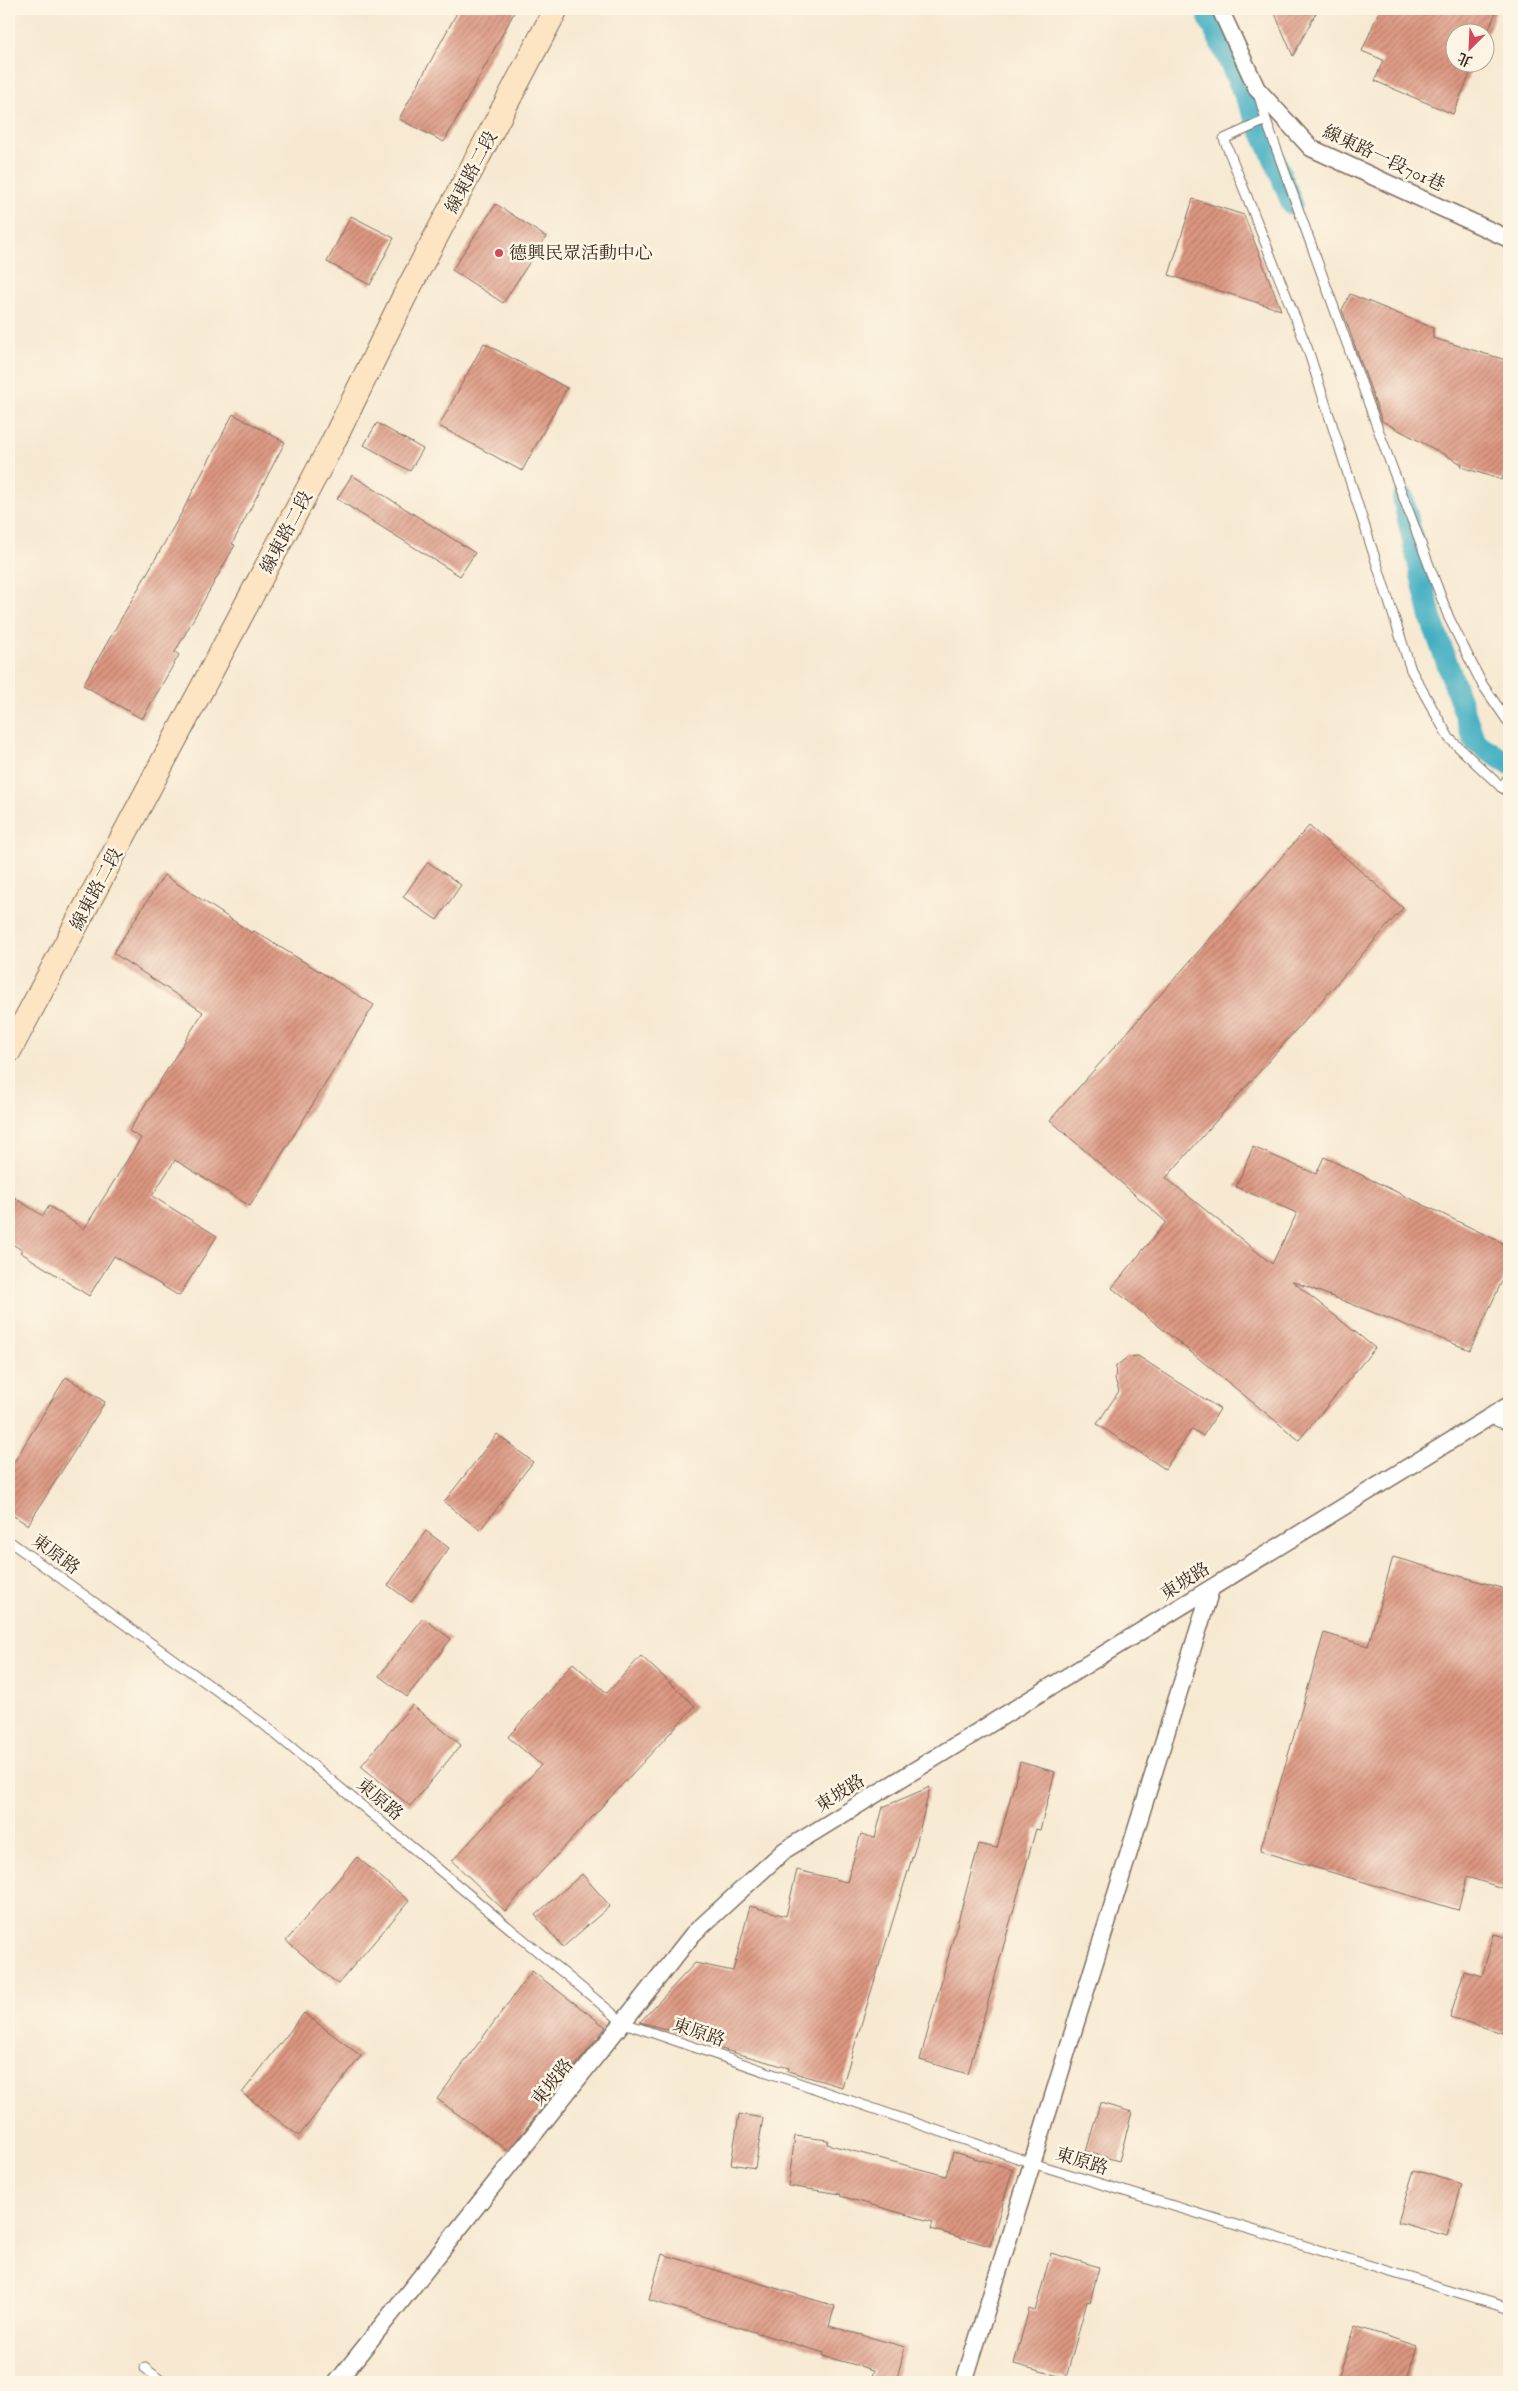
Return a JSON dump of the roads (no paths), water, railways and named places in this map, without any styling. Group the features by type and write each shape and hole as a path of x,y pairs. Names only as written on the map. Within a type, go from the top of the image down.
{"main road":[{"name":"線東路二段","path":"9,1051 332,444 404,297 556,9"}],"street":[{"name":"線東路一段701巷","path":"1220,9 1257,88 1311,148 1509,239"},
{"name":"東坡路","path":"346,2380 693,1934 785,1850 1509,1405"},
{"path":"964,2382 1211,1589"}],"lane":[{"path":"1257,88 1266,120 1386,454 1449,618 1482,684 1509,723"},
{"path":"1266,120 1224,139 1308,350 1411,670 1449,738 1505,789 1509,777"},
{"path":"1488,1418 1509,1426"},
{"name":"東原路","path":"9,1541 262,1723 624,2023 1032,2163 1509,2308"},
{"path":"145,2368 164,2382"}],"waterway":[{"path":"1205,9 1277,165 1292,204"},
{"path":"1403,498 1431,618 1475,742 1509,764"}],"place":[{"name":"德興民眾活動中心","path":"499,253"}]}
